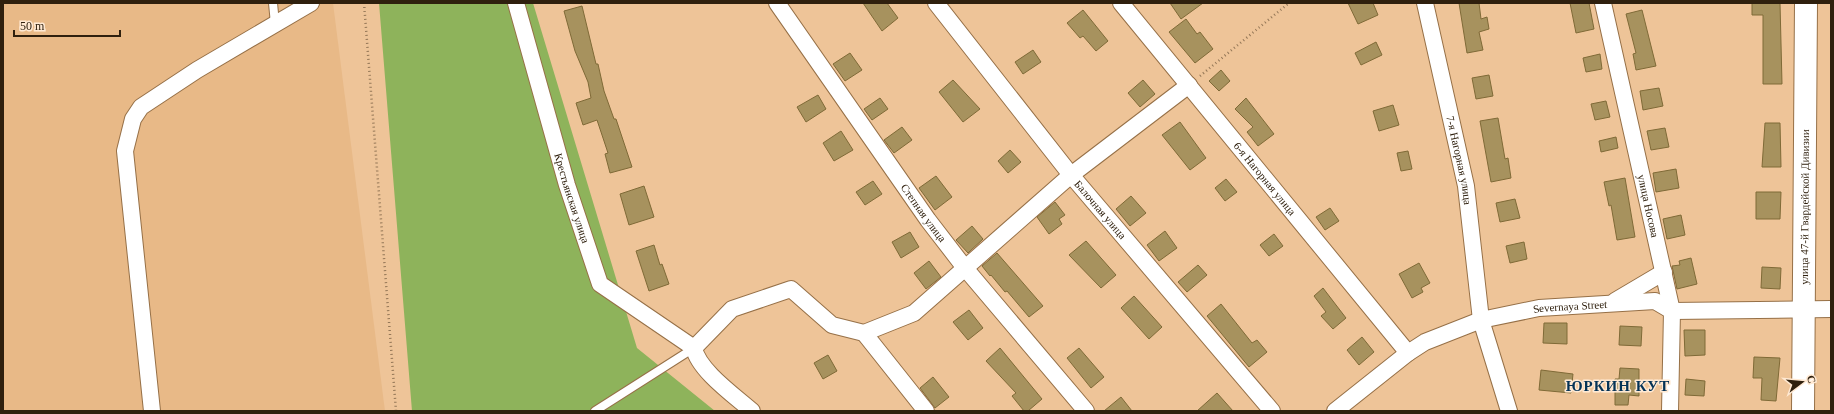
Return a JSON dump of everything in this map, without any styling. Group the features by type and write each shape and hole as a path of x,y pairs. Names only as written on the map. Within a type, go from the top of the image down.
{"main road":[{"name":"улица 47-й Гвардейской Дивизии","path":"1803,411 1802,308 1806,3"}],"street":[{"path":"152,411 125,150 133,119 141,107 197,70 311,3"},
{"name":"Крестьянская улица","path":"516,3 567,185 600,284 694,348"},
{"name":"Степная улица","path":"777,3 928,220 965,268 1086,411"},
{"name":"Балочная улица","path":"936,3 1071,175 1272,411"},
{"name":"6-я Нагорная улица","path":"1121,3 1408,353"},
{"name":"7-я Нагорная улица","path":"1425,3 1466,186 1481,320"},
{"name":"улица Носова","path":"1603,3 1672,311 1670,411"},
{"path":"752,411 713,377 695,355 694,348 732,309 791,288 832,325 864,333 914,313 1071,175 1189,85"},
{"path":"1612,303 1664,272"},
{"name":"Severnaya Street","path":"1335,411 1408,353 1425,342 1481,320 1539,308 1612,303 1655,301 1672,311"},
{"path":"1672,311 1802,308 1831,309"},
{"path":"1481,320 1509,411"},
{"path":"864,333 926,411"}],"lane":[{"path":"273,3 275,24"},
{"path":"595,411 694,348"}],"path":[{"path":"364,3 396,411"},
{"path":"1189,85 1289,3"}],"shaded area":[{"path":"3,3 333,3 385,411 3,411"}],"green space":[{"path":"379,3 533,3 637,348 715,411 412,411"}],"building":[{"path":"863,3 887,3 898,18 882,31"},
{"path":"1170,3 1203,3 1181,19"},
{"path":"1348,3 1373,3 1378,15 1358,24"},
{"path":"1459,3 1479,3 1481,19 1487,17 1489,29 1479,32 1483,50 1467,53"},
{"path":"1570,3 1589,3 1594,29 1576,33"},
{"path":"1752,3 1780,3 1782,84 1763,84 1763,15 1752,15"},
{"path":"582,6 604,91 614,119 616,119 632,167 610,173 605,154 608,153 597,120 583,125 576,103 591,98 588,82 575,51 564,11"},
{"path":"1083,10 1108,41 1096,51 1083,36 1080,38 1067,23"},
{"path":"1642,10 1656,66 1636,70 1633,54 1636,53 1626,14"},
{"path":"1186,19 1197,34 1200,32 1213,49 1195,63 1169,32"},
{"path":"1376,42 1382,55 1361,65 1355,53"},
{"path":"1033,50 1041,62 1023,74 1015,62"},
{"path":"850,53 862,70 845,81 833,64"},
{"path":"1600,54 1602,69 1586,72 1583,58"},
{"path":"1221,70 1230,81 1219,91 1209,81"},
{"path":"1489,75 1493,96 1476,99 1472,78"},
{"path":"953,80 980,109 963,122 939,92"},
{"path":"1143,80 1155,94 1140,107 1128,93"},
{"path":"1659,88 1663,106 1643,110 1640,91"},
{"path":"818,95 826,109 806,122 797,107"},
{"path":"880,98 888,109 872,120 864,109"},
{"path":"1246,98 1274,134 1258,146 1247,132 1253,127 1235,109"},
{"path":"1606,101 1610,117 1595,120 1591,104"},
{"path":"1393,105 1399,125 1379,131 1373,111"},
{"path":"1498,118 1505,159 1508,158 1511,178 1491,182 1480,121"},
{"path":"1180,122 1206,158 1190,170 1162,135"},
{"path":"1765,123 1780,123 1781,167 1762,167"},
{"path":"902,127 912,140 894,153 884,140"},
{"path":"1665,128 1669,147 1651,150 1647,131"},
{"path":"841,131 853,150 834,161 823,143"},
{"path":"1616,137 1618,148 1601,152 1599,141"},
{"path":"1010,150 1021,162 1008,173 998,161"},
{"path":"1408,151 1412,169 1401,171 1397,153"},
{"path":"1676,169 1679,188 1656,192 1653,173"},
{"path":"936,176 952,197 935,210 919,188"},
{"path":"1625,178 1635,237 1617,240 1611,205 1609,206 1604,182"},
{"path":"1226,179 1237,192 1225,201 1215,188"},
{"path":"873,181 882,194 865,205 856,192"},
{"path":"644,186 654,217 629,225 620,194"},
{"path":"1756,192 1781,192 1780,219 1756,219"},
{"path":"1131,196 1146,213 1130,226 1116,209"},
{"path":"1515,199 1520,218 1500,222 1496,203"},
{"path":"1055,202 1065,215 1059,219 1062,224 1049,234 1037,217"},
{"path":"1330,208 1339,221 1325,230 1316,217"},
{"path":"1681,215 1685,235 1667,239 1663,219"},
{"path":"972,226 983,239 968,253 956,240"},
{"path":"1165,231 1177,248 1159,261 1147,245"},
{"path":"910,232 919,247 901,258 892,242"},
{"path":"1274,234 1283,246 1269,256 1260,245"},
{"path":"1086,241 1116,275 1101,288 1069,255"},
{"path":"1524,242 1527,259 1510,263 1506,246"},
{"path":"654,245 660,265 662,264 669,284 649,291 636,251"},
{"path":"997,253 1043,306 1029,317 1007,291 1005,292 982,266"},
{"path":"1691,258 1697,284 1677,289 1672,266 1680,265 1679,261"},
{"path":"929,261 941,277 926,289 914,273"},
{"path":"1419,263 1430,283 1421,288 1423,292 1412,298 1399,274"},
{"path":"1198,265 1207,275 1187,292 1178,282"},
{"path":"1762,267 1781,268 1780,289 1761,288"},
{"path":"1323,288 1346,318 1333,329 1321,316 1326,312 1314,296"},
{"path":"1134,296 1162,327 1149,339 1121,308"},
{"path":"1221,304 1252,343 1257,340 1267,352 1249,367 1207,316"},
{"path":"969,310 983,328 968,340 953,322"},
{"path":"1544,323 1567,323 1567,344 1543,343"},
{"path":"1620,326 1642,327 1641,346 1619,345"},
{"path":"1684,330 1705,330 1705,355 1685,356"},
{"path":"1362,337 1374,352 1359,365 1347,350"},
{"path":"1000,348 1042,399 1028,411 1024,411 1012,396 1016,393 986,361"},
{"path":"1079,348 1104,377 1091,388 1067,358"},
{"path":"828,355 837,371 823,379 814,363"},
{"path":"1754,357 1780,358 1776,401 1761,400 1762,378 1753,378"},
{"path":"1620,368 1639,369 1639,396 1629,395 1628,405 1615,405 1615,379 1619,379"},
{"path":"1541,370 1573,374 1571,393 1539,390"},
{"path":"933,377 949,397 935,408 920,388"},
{"path":"1686,379 1705,381 1704,396 1685,395"},
{"path":"1217,393 1233,411 1197,411"},
{"path":"1121,397 1132,411 1104,411"}],"district":[{"name":"ЮРКИН КУТ","path":"1618,386"}]}
